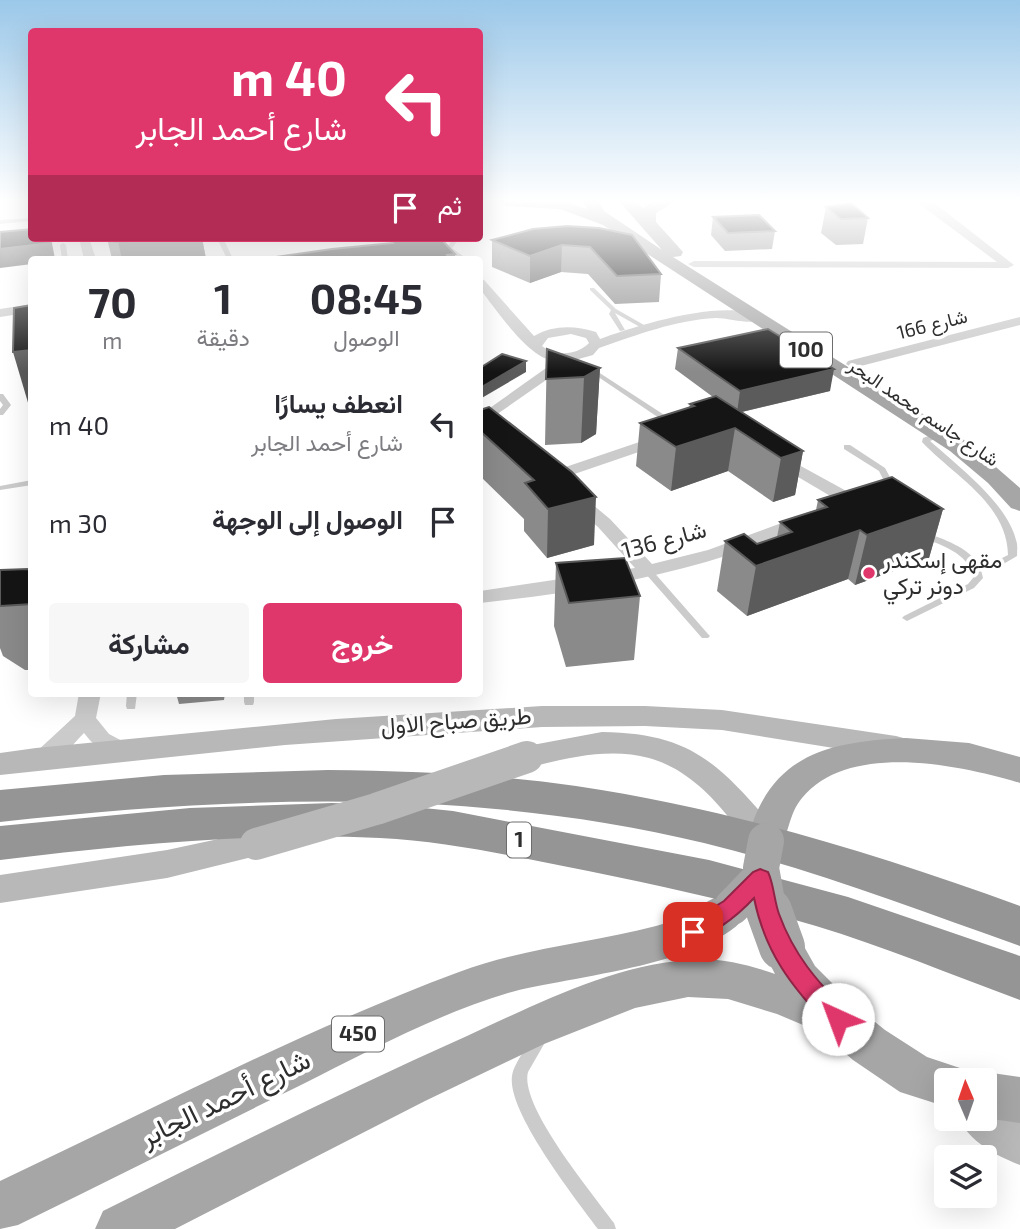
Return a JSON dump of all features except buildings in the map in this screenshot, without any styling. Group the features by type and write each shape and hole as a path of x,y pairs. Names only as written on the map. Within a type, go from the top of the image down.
{"highway":[{"name":"1","path":"0,806 191,787 283,785 399,787 522,797 654,815 724,831 887,878 1020,926"},
{"name":"1","path":"0,843 91,832 263,820 381,821 430,826 510,838 685,872 791,899 884,928 1020,978"}],"main road":[{"name":"شارع جاسم محمد البحر","path":"664,257 715,290 853,364 992,455 1020,480"},
{"name":"شارع جاسم محمد البحر","path":"679,257 715,290 761,314 981,464 1020,503"},
{"name":"طريق صباح الاول","path":"0,764 120,750 480,718 593,713 701,718 912,750"},
{"name":"طريق صباح الاول","path":"0,889 167,864 256,844 376,809 527,757 589,742 645,745 671,753 694,765 717,784 753,875"},
{"path":"963,754 1020,743"},
{"path":"934,1085 869,1045 838,1019 800,979 782,947 753,875 772,815 797,779 821,765 855,755 912,750 963,754 1020,770"},
{"name":"شارع أحمد الجابر","path":"11,1204 392,1018 471,986 510,974 656,944 693,932 753,875"},
{"path":"121,1229 412,1083 551,1020 644,986 677,979 712,978 761,988 838,1019"},
{"path":"998,1097 1020,1100"},
{"path":"998,1129 1020,1144"}],"street":[{"path":"715,290 718,271 755,265 1008,265 998,257"},
{"path":"510,320 531,328 583,332 642,326 715,290 755,265"},
{"path":"483,286 538,350 554,374"},
{"path":"0,313 28,309"},
{"path":"538,350 552,358 569,359 633,330 715,315 761,314"},
{"name":"شارع 166","path":"853,364 1020,321"},
{"path":"538,350 543,336 563,331"},
{"path":"583,332 594,336 596,345"},
{"path":"483,420 554,374 569,359"},
{"path":"648,571 604,523 541,473 682,432"},
{"name":"شارع 136","path":"483,597 564,587 689,562 862,504 760,447"},
{"path":"43,758 85,719 89,697"},
{"path":"85,719 93,734 120,750"}],"lane":[{"path":"592,289 614,310 642,326"},
{"path":"614,310 612,314 622,330"},
{"path":"569,359 588,367 668,419"},
{"path":"0,396 7,405 0,413"},
{"path":"940,435 926,440 926,443 1016,526 1018,545 1013,556 997,565 977,568"},
{"path":"847,447 885,475 886,487 877,494"},
{"path":"0,488 28,483"},
{"path":"907,618 971,586 978,578 977,568 962,553 914,531"},
{"path":"648,571 705,636"},
{"path":"131,706 132,697"},
{"path":"551,1020 519,1076 519,1088 537,1128 608,1229"}],"place":[{"name":"مقهى إسكندر دونر تركي","path":"869,573"}],"route":[{"path":"693,932 732,907 760,878 768,912 782,947 800,979 838,1019"}]}
